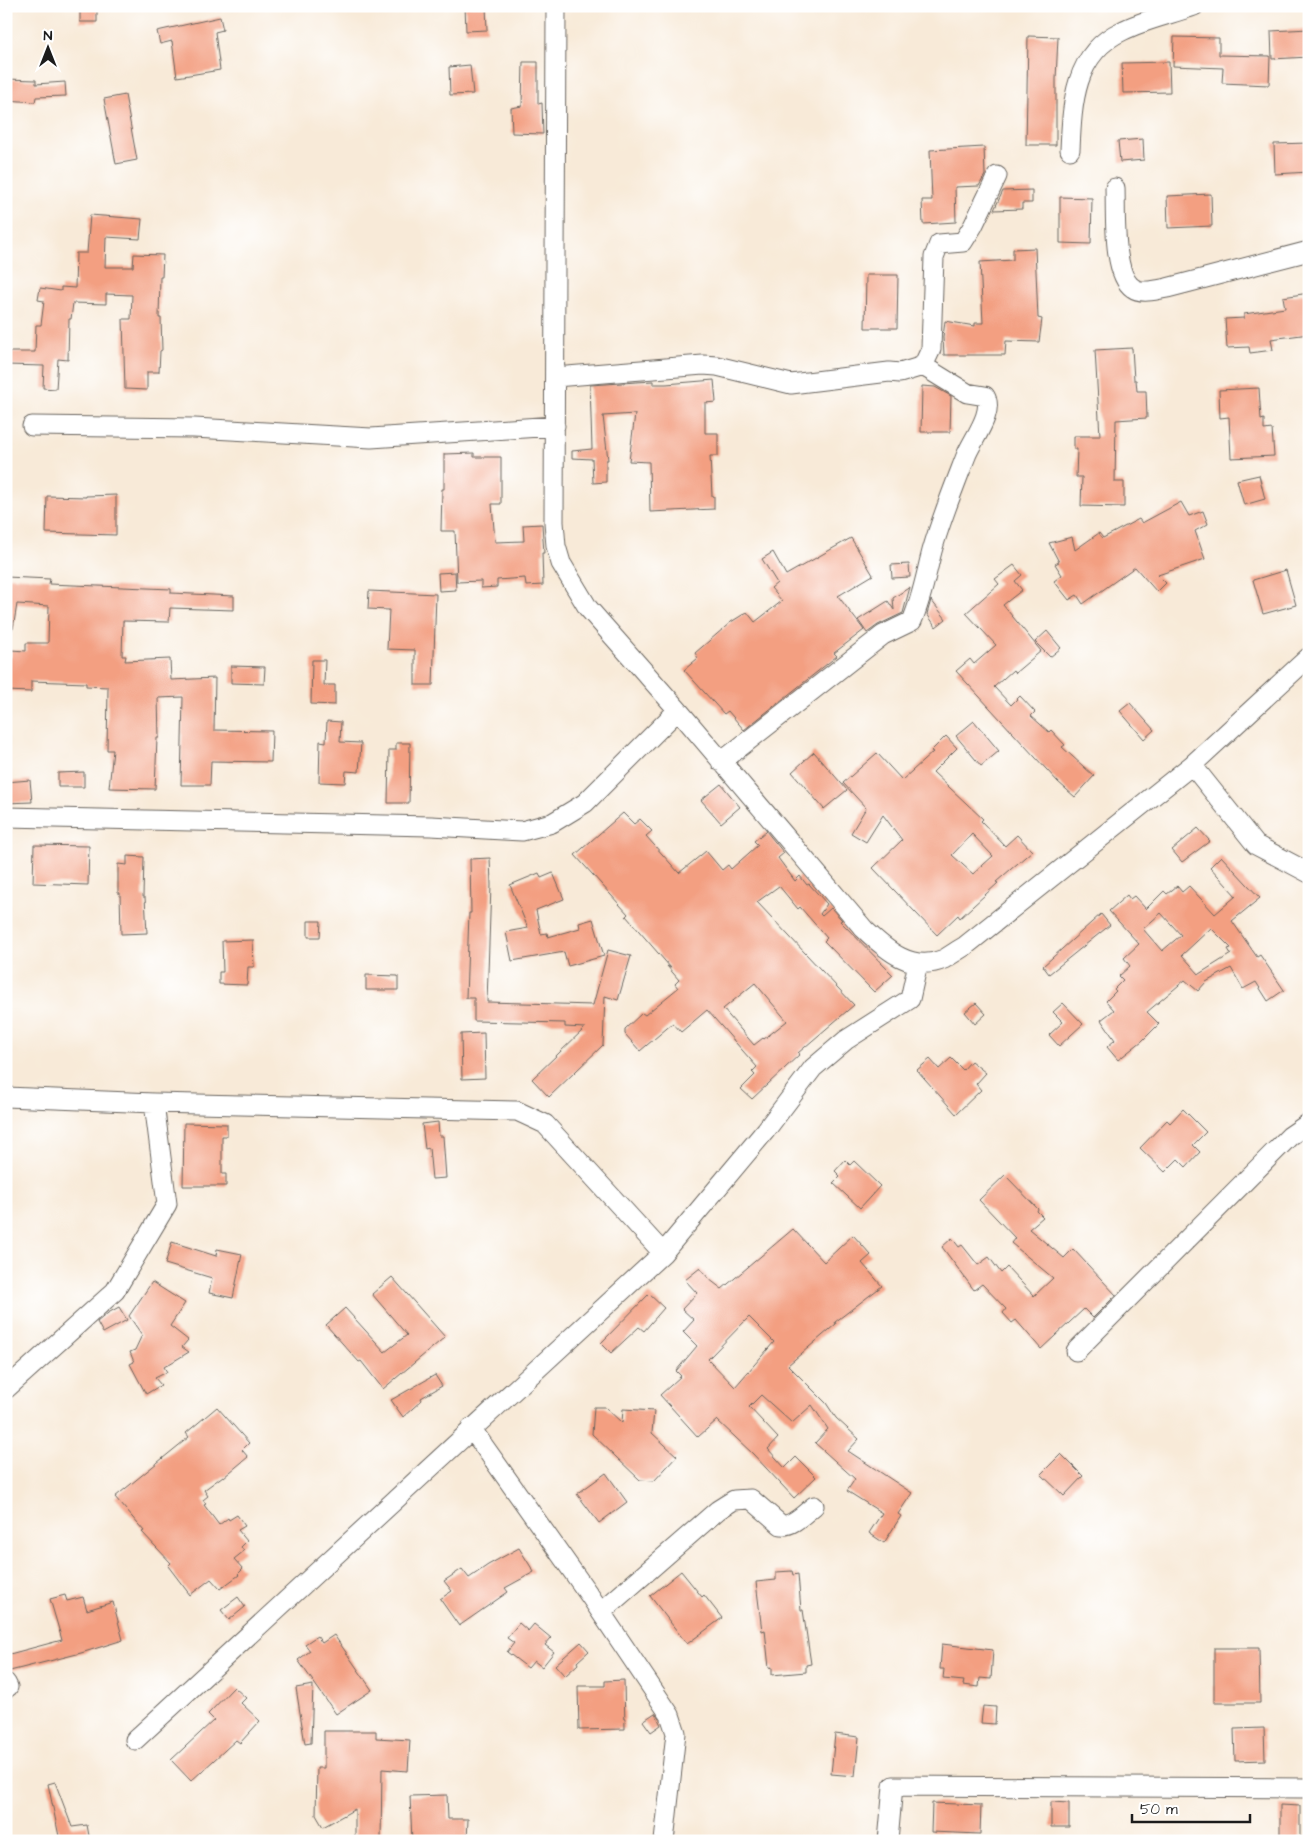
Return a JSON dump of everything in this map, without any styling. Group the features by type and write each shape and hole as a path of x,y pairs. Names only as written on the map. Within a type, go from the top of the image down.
{"street":[{"path":"556,6 554,522 556,546 561,563 588,608 678,710 864,929 881,945 900,958 918,963 944,959 965,946 1192,765 1309,657"},
{"path":"1070,150 1072,106 1085,64 1104,42 1121,31 1194,6"},
{"path":"555,376 703,364 791,384 889,372 900,373 923,366 931,349 934,257 939,244 963,242 973,226 997,176"},
{"path":"1115,188 1118,264 1125,280 1134,289 1149,291 1167,288 1309,251"},
{"path":"721,762 883,635 912,621 933,548 966,454 985,417 988,406 984,396 967,393 923,366"},
{"path":"32,426 194,428 371,438 555,426"},
{"path":"6,816 431,826 522,831 552,823 585,803 678,710"},
{"path":"1192,765 1256,845 1309,873"},
{"path":"135,1740 471,1428 663,1253 766,1130 813,1068 846,1040 910,999 918,963"},
{"path":"6,1097 154,1104 517,1111 545,1124 663,1253"},
{"path":"6,1389 115,1291 167,1204 154,1104"},
{"path":"1076,1351 1290,1136 1309,1123"},
{"path":"471,1428 601,1612 670,1715 676,1733 664,1841"},
{"path":"601,1612 718,1510 734,1500 751,1499 781,1526 791,1524 814,1506"},
{"path":"888,1841 893,1786 1309,1788"}],"building":[{"path":"80,6 97,6 97,22 80,22"},
{"path":"465,6 486,6 487,30 466,31"},
{"path":"220,17 223,30 215,32 220,70 177,77 172,41 160,44 157,31"},
{"path":"1309,29 1309,57 1272,59 1271,31"},
{"path":"1028,36 1058,37 1056,145 1026,145"},
{"path":"1174,37 1219,38 1219,55 1270,56 1269,85 1222,83 1223,68 1173,66"},
{"path":"523,62 538,62 538,104 542,103 543,134 512,133 511,108 522,106"},
{"path":"1169,62 1170,92 1123,93 1122,63"},
{"path":"470,65 473,94 450,95 449,67"},
{"path":"6,79 36,80 36,84 65,82 66,96 36,97 35,102 6,100"},
{"path":"125,95 137,160 116,164 104,99"},
{"path":"1143,139 1144,160 1120,162 1118,141"},
{"path":"1309,143 1309,172 1275,174 1274,144"},
{"path":"984,147 985,175 979,186 955,187 956,222 923,224 922,200 932,200 930,150"},
{"path":"1032,190 1032,203 1022,203 1022,209 994,210 1003,191"},
{"path":"1211,194 1212,226 1168,228 1167,196"},
{"path":"1060,197 1092,198 1091,244 1060,243"},
{"path":"90,215 142,219 140,239 106,237 105,267 133,267 134,254 163,255 162,277 160,277 159,318 161,318 162,350 160,351 159,372 147,372 147,390 125,389 123,319 131,319 132,295 106,294 106,304 73,303 71,319 69,319 68,360 58,359 56,389 43,388 44,366 6,365 6,352 35,352 36,325 41,325 44,301 38,300 40,288 61,291 61,287 75,288 76,253 87,253"},
{"path":"1035,248 1038,318 1042,319 1039,342 1006,341 1005,355 944,355 943,337 945,321 975,326 975,323 983,323 980,262 1013,260 1013,249"},
{"path":"866,275 898,275 897,328 865,328"},
{"path":"1309,293 1309,334 1271,339 1273,350 1250,353 1249,347 1227,348 1225,319 1244,318 1244,314 1285,308 1283,297"},
{"path":"1132,348 1134,380 1136,380 1137,391 1146,391 1147,418 1116,420 1115,482 1124,482 1124,507 1081,506 1082,477 1076,477 1077,449 1074,449 1074,436 1100,436 1095,350"},
{"path":"714,380 716,402 705,403 705,433 718,433 718,456 710,456 714,509 650,512 649,462 629,461 635,414 603,416 608,460 606,460 606,482 593,483 592,459 572,458 572,451 592,449 590,385 653,381 653,384 666,384"},
{"path":"922,386 935,387 951,396 950,432 921,432"},
{"path":"1259,388 1261,420 1264,419 1264,430 1272,429 1274,456 1231,458 1229,417 1220,418 1219,390"},
{"path":"474,453 474,457 501,457 501,504 492,504 495,542 524,541 523,525 542,524 544,553 542,553 543,585 526,586 525,578 497,580 497,587 481,588 481,581 457,582 455,531 441,531 444,454"},
{"path":"1259,475 1265,499 1244,505 1237,480"},
{"path":"116,495 116,535 46,533 47,496 86,497"},
{"path":"1181,502 1189,516 1203,511 1208,524 1195,531 1205,559 1158,575 1166,583 1157,592 1135,567 1083,604 1077,595 1069,600 1054,581 1062,575 1055,564 1059,562 1049,543 1072,537 1075,550 1099,533 1103,538 1139,519 1142,523"},
{"path":"851,538 873,575 838,596 864,630 834,653 837,656 744,730 728,711 724,714 684,670 698,658 695,653 731,622 747,612 755,622 782,601 771,588 777,583 762,559 773,552 786,575"},
{"path":"909,564 910,577 892,578 891,565"},
{"path":"1014,565 1022,575 1015,581 1022,590 1003,605 1041,651 1015,673 1013,670 994,687 1011,705 1020,696 1035,712 1031,716 1049,732 1051,730 1065,745 1062,747 1094,776 1075,797 1058,782 956,671 970,659 974,664 996,645 966,613 999,584 995,579"},
{"path":"1286,570 1296,605 1263,614 1253,580"},
{"path":"455,572 456,590 439,591 438,573"},
{"path":"6,577 50,579 49,584 171,589 171,593 234,596 234,610 170,608 169,622 123,621 122,656 126,656 125,661 170,659 171,680 215,678 214,730 272,731 271,762 211,761 210,785 181,785 183,697 158,698 159,738 157,738 155,789 109,788 113,750 107,750 108,687 86,686 86,683 31,681 31,692 6,691 6,656 11,657 11,650 26,651 26,643 48,643 49,606 17,604 13,629 6,628"},
{"path":"910,587 903,613 878,625 867,633 858,620 888,601 894,610 893,598"},
{"path":"369,591 436,594 433,685 415,685 415,650 387,649 389,610 368,609"},
{"path":"931,600 946,619 936,627 927,614"},
{"path":"1047,631 1061,648 1050,657 1035,642"},
{"path":"312,660 325,660 324,685 335,685 335,705 311,704"},
{"path":"231,666 265,667 264,684 231,683"},
{"path":"1130,703 1154,730 1144,739 1120,711"},
{"path":"327,721 341,722 340,742 361,743 359,772 346,771 345,783 319,782 320,741 326,742"},
{"path":"974,721 999,751 981,766 956,736"},
{"path":"946,736 957,748 933,772 983,819 981,821 1005,846 1017,835 1032,851 996,882 998,883 960,918 958,915 937,935 873,868 902,840 883,815 866,842 851,833 866,808 843,783 877,753 902,780 933,752 931,751","holes":["972,834 993,856 973,874 952,855"]},
{"path":"396,743 410,743 409,803 388,803 389,750 396,750"},
{"path":"814,752 847,790 824,809 792,772"},
{"path":"84,772 84,787 58,787 58,773"},
{"path":"30,780 32,802 6,803 6,782"},
{"path":"721,784 740,807 721,823 701,800"},
{"path":"623,813 634,824 640,819 652,831 646,836 679,873 706,851 722,870 728,865 731,869 758,845 754,841 766,831 784,853 778,858 795,881 800,876 827,904 820,914 822,916 831,908 842,920 840,921 893,975 874,992 824,941 827,938 800,907 798,909 779,886 757,902 854,1005 798,1053 800,1054 752,1099 741,1089 755,1075 752,1072 757,1067 707,1010 681,1032 673,1023 640,1051 625,1034 625,1029 642,1013 645,1015 678,988 675,984 679,980 626,916 628,914 575,855","holes":["755,983 787,1021 754,1045 723,1009"]},
{"path":"1198,828 1210,841 1182,862 1172,850"},
{"path":"34,845 89,846 88,885 33,883"},
{"path":"127,856 144,857 143,897 145,897 147,933 121,934 118,864 127,865"},
{"path":"1221,856 1260,898 1232,921 1257,957 1260,955 1284,990 1268,1001 1256,982 1243,989 1231,968 1206,982 1198,991 1185,980 1147,1012 1159,1024 1142,1041 1118,1060 1107,1047 1115,1040 1101,1020 1114,1010 1106,1001 1123,980 1119,976 1130,966 1124,958 1139,944 1109,911 1127,895 1130,899 1134,896 1146,909 1164,891 1167,894 1177,886 1182,892 1189,886 1215,914 1236,896 1210,867","holes":["1161,913 1181,935 1162,951 1143,929","1211,928 1231,948 1228,949 1231,954 1199,974 1182,955"]},
{"path":"490,858 491,885 487,1002 593,1005 608,950 631,956 618,1000 605,996 603,1045 549,1097 532,1079 585,1028 565,1027 565,1023 474,1021 474,998 466,998 469,913 471,913 470,859"},
{"path":"539,873 541,878 553,873 564,899 536,910 541,934 547,933 548,937 580,928 579,923 593,919 604,956 568,966 564,952 512,961 506,932 528,928 510,885"},
{"path":"1101,914 1110,925 1049,974 1043,966"},
{"path":"308,921 321,921 320,937 308,937"},
{"path":"253,940 254,967 248,967 247,985 219,984 219,972 223,972 222,941"},
{"path":"366,975 398,976 398,990 366,990"},
{"path":"976,1003 986,1014 975,1024 965,1012"},
{"path":"1063,1003 1083,1024 1059,1046 1049,1035 1063,1022 1053,1012"},
{"path":"484,1033 485,1078 462,1079 461,1034"},
{"path":"951,1058 963,1070 971,1061 986,1073 976,1084 981,1090 956,1114 917,1070 930,1059 939,1069"},
{"path":"1183,1109 1206,1132 1193,1145 1200,1152 1186,1167 1178,1159 1165,1172 1140,1148 1167,1120 1170,1123"},
{"path":"438,1122 439,1136 443,1136 446,1178 432,1179 429,1148 425,1149 422,1124"},
{"path":"184,1123 227,1124 227,1136 222,1136 222,1174 226,1174 226,1186 183,1186"},
{"path":"845,1160 850,1165 854,1161 880,1186 860,1208 833,1183 840,1176 835,1171"},
{"path":"1005,1175 1038,1209 1037,1211 1043,1217 1029,1229 1064,1258 1073,1249 1116,1295 1093,1318 1084,1309 1041,1349 1016,1320 1012,1323 1003,1313 1006,1309 982,1284 974,1290 942,1247 952,1238 959,1247 962,1245 978,1265 989,1257 1001,1273 1007,1267 1034,1296 1053,1278 1011,1243 1015,1238 979,1200"},
{"path":"793,1229 824,1262 853,1235 871,1255 862,1263 882,1286 835,1322 836,1324 788,1365 826,1403 836,1418 859,1439 848,1451 912,1493 898,1514 901,1516 884,1543 869,1533 882,1513 847,1491 855,1479 815,1443 828,1429 812,1405 792,1423 761,1395 749,1407 778,1438 768,1449 785,1468 796,1457 816,1477 794,1498 753,1454 717,1420 698,1437 660,1395 681,1376 676,1371 697,1346 683,1332 694,1320 682,1309 697,1293 685,1280 700,1268 709,1279 722,1289","holes":["749,1317 774,1342 735,1387 708,1359"]},
{"path":"172,1242 216,1256 217,1249 242,1254 233,1298 209,1293 212,1278 165,1264"},
{"path":"392,1277 445,1337 383,1389 361,1361 359,1362 326,1325 345,1308 385,1352 407,1335 372,1294"},
{"path":"152,1282 185,1303 170,1326 188,1340 182,1347 189,1352 164,1367 167,1372 155,1378 161,1385 146,1394 130,1364 134,1362 130,1352 135,1350 142,1335 129,1316"},
{"path":"649,1294 664,1308 644,1331 639,1327 611,1353 601,1343"},
{"path":"119,1307 127,1320 103,1333 97,1322"},
{"path":"435,1375 442,1386 421,1398 422,1400 403,1417 391,1400"},
{"path":"217,1407 249,1443 242,1450 248,1457 224,1477 204,1490 208,1496 203,1500 206,1504 204,1505 219,1525 228,1518 229,1520 237,1515 245,1526 238,1530 247,1541 241,1547 244,1551 234,1559 243,1569 239,1575 220,1589 211,1579 190,1595 168,1566 171,1563 142,1532 144,1531 115,1497 189,1437 186,1433"},
{"path":"594,1407 605,1407 622,1423 623,1409 654,1411 652,1433 677,1456 654,1481 640,1480 592,1434"},
{"path":"1061,1454 1083,1476 1064,1496 1041,1474"},
{"path":"606,1473 627,1502 599,1523 577,1494"},
{"path":"519,1548 534,1572 505,1588 508,1592 459,1626 440,1599 452,1591 444,1581 462,1569 469,1578"},
{"path":"681,1571 702,1597 704,1595 722,1618 687,1644 650,1596"},
{"path":"792,1571 793,1575 798,1574 801,1610 803,1610 811,1664 806,1665 806,1672 772,1675 772,1667 769,1668 765,1630 762,1631 756,1582 776,1580 776,1572"},
{"path":"65,1595 67,1601 83,1597 87,1610 113,1602 123,1640 6,1672 6,1655 62,1640 50,1599"},
{"path":"238,1597 245,1607 229,1620 221,1610"},
{"path":"519,1623 528,1631 534,1624 551,1638 545,1645 554,1652 542,1667 534,1661 528,1668 507,1652 514,1643 507,1638"},
{"path":"334,1635 372,1690 336,1714 298,1660 310,1651 305,1644 317,1636 322,1643"},
{"path":"581,1642 589,1651 565,1676 555,1665"},
{"path":"942,1644 993,1650 991,1679 980,1678 979,1687 963,1685 964,1681 943,1679 944,1669 940,1669"},
{"path":"1214,1648 1259,1648 1260,1703 1214,1703"},
{"path":"624,1680 625,1729 579,1730 578,1686 605,1686 605,1681"},
{"path":"313,1685 311,1743 305,1744 296,1688"},
{"path":"234,1687 246,1698 241,1703 260,1721 240,1743 236,1740 191,1781 171,1760 214,1720 208,1714"},
{"path":"983,1706 996,1707 995,1724 981,1723"},
{"path":"655,1713 661,1725 651,1732 643,1721"},
{"path":"1264,1728 1265,1760 1235,1761 1234,1729"},
{"path":"324,1731 376,1731 376,1738 410,1740 408,1771 382,1769 381,1841 355,1841 355,1809 323,1827 316,1815 317,1768 324,1768"},
{"path":"835,1734 859,1737 855,1776 831,1774"},
{"path":"55,1782 72,1827 87,1825 90,1841 60,1841 48,1784"},
{"path":"447,1795 448,1819 468,1819 467,1841 412,1841 410,1796"},
{"path":"1051,1802 1069,1803 1069,1827 1051,1827"},
{"path":"932,1803 981,1805 980,1834 931,1832"},
{"path":"1280,1805 1300,1806 1300,1841 1280,1841"}]}
